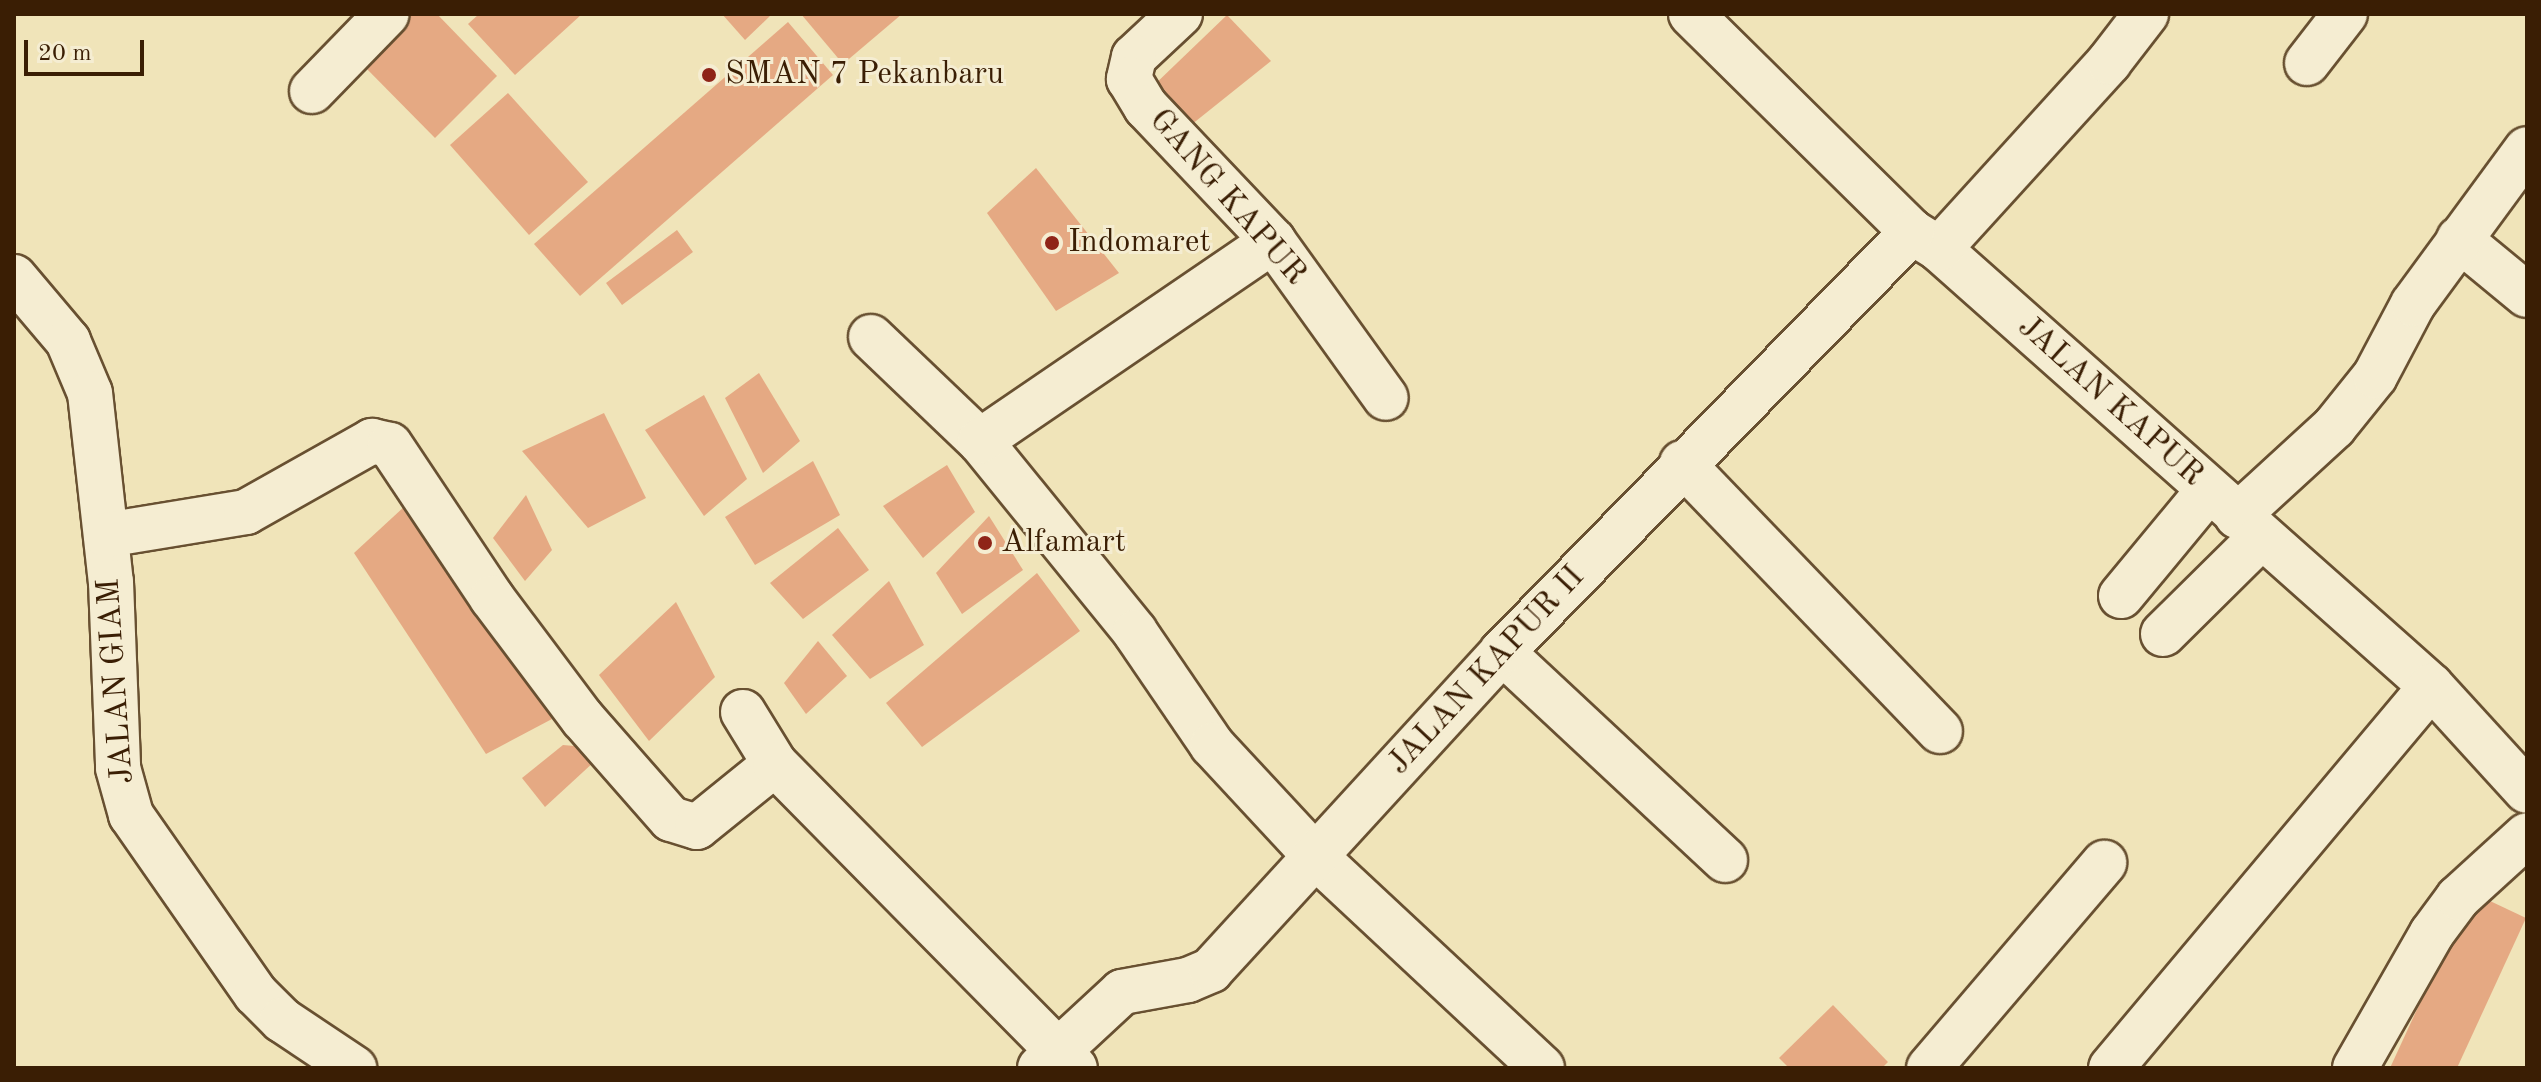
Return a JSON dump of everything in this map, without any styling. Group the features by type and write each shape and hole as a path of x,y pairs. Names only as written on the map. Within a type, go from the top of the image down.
{"street":[{"path":"312,91 387,14"},
{"name":"JALAN KAPUR","path":"1691,14 1926,241 2431,686 2527,791"},
{"name":"JALAN KAPUR II","path":"1058,1062 1122,992 1188,980 1211,970 1502,652 1682,463 1926,241 2109,62 2146,14"},
{"path":"2307,63 2345,14"},
{"name":"GANG KAPUR","path":"1158,21 1134,57 1129,79 1146,107 1273,241 1386,398"},
{"path":"2121,596 2235,515 2334,427 2375,376 2406,316 2527,149"},
{"path":"2459,239 2527,295"},
{"path":"980,441 1273,241"},
{"name":"JALAN GIAM","path":"14,277 48,315 81,366 90,393 106,535 118,768 131,815 256,994 282,1020 342,1065"},
{"path":"871,337 980,441 1135,632 1212,745 1316,857 1542,1068"},
{"path":"106,535 246,512 372,441 383,443 394,449 492,598 583,719 671,819 697,827 775,764"},
{"path":"1682,463 1940,731"},
{"path":"2163,634 2235,515"},
{"path":"1502,652 1725,860"},
{"path":"2111,1068 2431,686"},
{"path":"743,712 775,764 1058,1062"},
{"path":"2355,1068 2432,933 2458,898 2527,835"},
{"path":"1929,1068 2104,863"}],"building":[{"path":"410,14 437,14 497,76 435,138 361,63"},
{"path":"479,14 582,14 515,75 468,24"},
{"path":"722,14 772,14 745,40"},
{"path":"801,14 902,14 843,64"},
{"path":"1227,15 1271,61 1186,129 1151,88"},
{"path":"788,22 833,75 580,296 534,244"},
{"path":"508,93 588,182 529,235 450,145"},
{"name":"Indomaret","path":"1036,168 1119,273 1056,311 987,213"},
{"path":"677,230 693,252 622,305 606,283"},
{"path":"759,373 800,441 763,473 725,398"},
{"path":"704,395 747,479 704,516 645,430"},
{"path":"604,413 646,498 588,528 522,451"},
{"path":"813,461 840,515 755,565 725,517"},
{"path":"947,465 975,512 923,558 883,506"},
{"path":"418,494 552,719 486,754 354,553"},
{"path":"526,495 552,550 525,581 493,538"},
{"name":"Alfamart","path":"989,516 1023,570 962,614 936,573"},
{"path":"838,528 869,570 803,619 770,583"},
{"path":"1037,573 1080,631 922,747 886,703"},
{"path":"889,581 924,645 870,679 832,635"},
{"path":"676,602 715,677 649,741 599,675"},
{"path":"818,641 847,676 806,714 784,683"},
{"path":"563,745 608,749 545,807 522,778"},
{"path":"2471,892 2526,918 2457,1068 2390,1068"},
{"path":"1833,1005 1888,1062 1882,1068 1789,1068 1779,1058"}],"place":[{"name":"SMAN 7 Pekanbaru","path":"709,75"},
{"name":"Indomaret","path":"1052,243"},
{"name":"Alfamart","path":"985,543"}]}
